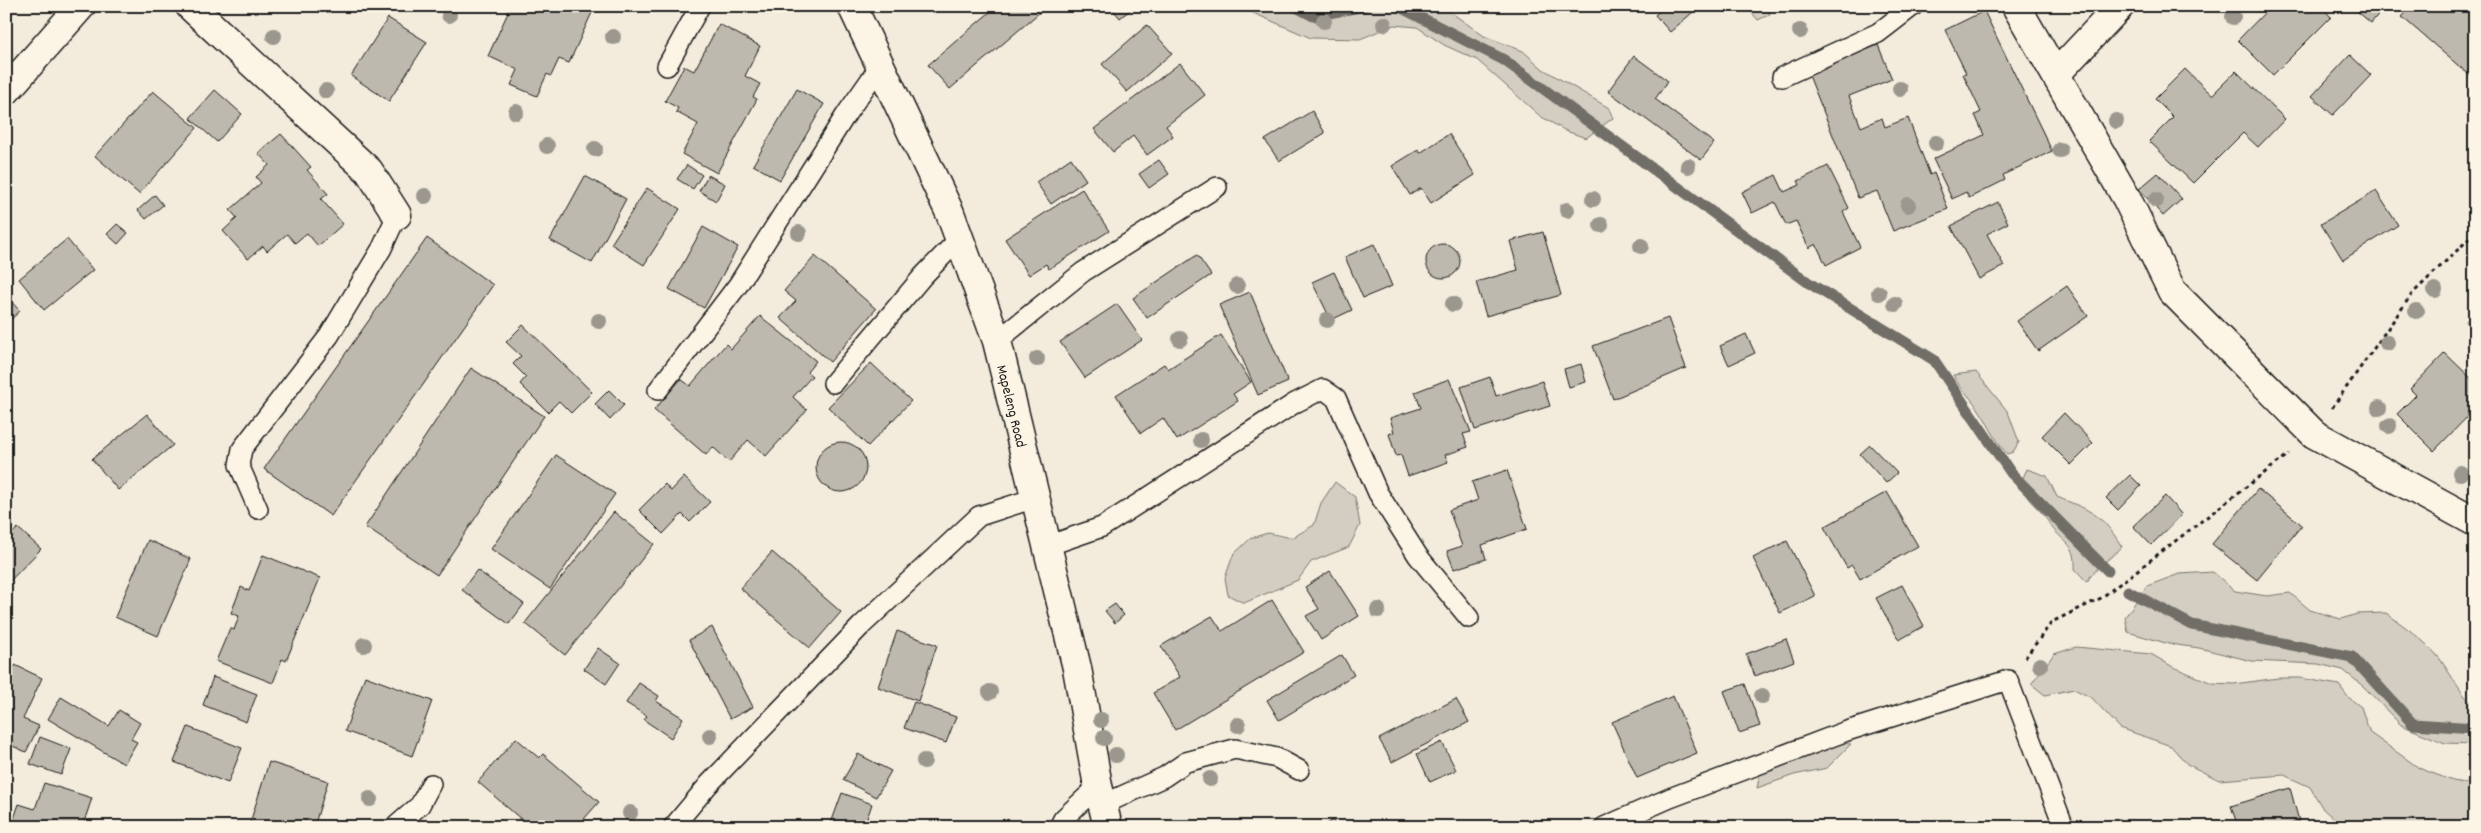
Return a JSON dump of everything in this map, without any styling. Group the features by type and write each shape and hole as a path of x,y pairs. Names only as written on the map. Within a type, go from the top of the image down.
{"street":[{"path":"6,91 81,6"},
{"path":"190,6 369,171 398,215"},
{"name":"Mapeleng Road","path":"852,6 950,213 997,341 1077,668 1103,806"},
{"path":"2016,6 2057,73 2127,199 2172,291 2314,434 2475,522"},
{"path":"2057,73 2120,6"}],"lane":[{"path":"667,66 700,6"},
{"path":"1782,77 1878,32 1913,6"},
{"path":"658,390 738,285 847,113 880,66"},
{"path":"997,341 1029,313 1083,272 1217,187"},
{"path":"258,509 239,465 242,449 329,336 382,248 398,215"},
{"path":"833,383 923,276 960,239"},
{"path":"1047,546 1102,527 1295,402 1323,389 1336,398 1378,493 1418,556 1469,618"},
{"path":"673,827 709,784 861,626 979,516 1035,498"},
{"path":"1604,827 1670,798 1844,732 2008,680 2064,827"},
{"path":"1060,827 1063,819 1103,806 1164,777 1186,762 1234,749 1277,758 1299,770"},
{"path":"395,827 420,805 431,784"}],"path":[{"path":"2008,680 2052,622 2101,598 2314,434 2412,294 2475,233"}],"shaded area":[{"path":"1237,6 1442,6 1484,36 1523,51 1543,69 1609,108 1613,118 1586,138 1566,131 1540,116 1477,60 1444,45 1417,27 1394,25 1360,39 1311,38"},
{"path":"1746,6 1768,6 1770,14 1758,20"},
{"path":"1976,372 2008,412 2019,442 2013,452 2007,454 2002,448 1981,413 1953,375"},
{"path":"2027,469 2047,476 2057,497 2088,510 2102,520 2122,547 2097,569 2087,582 2075,569 2074,555 2070,546 2025,493 2021,482"},
{"path":"1335,482 1355,497 1360,525 1349,547 1311,562 1298,580 1244,603 1228,595 1225,578 1233,555 1251,538 1268,533 1292,538 1314,525 1321,503"},
{"path":"2213,572 2235,591 2267,596 2290,593 2310,610 2341,619 2357,614 2386,613 2434,652 2460,690 2475,707 2475,744 2445,743 2401,725 2364,687 2343,670 2318,664 2252,661 2199,648 2169,644 2128,632 2125,617 2147,586 2179,574"},
{"path":"2076,647 2151,654 2173,667 2212,683 2234,684 2278,678 2300,678 2339,685 2348,697 2361,707 2370,733 2419,768 2453,781 2475,785 2475,827 2343,827 2323,809 2310,787 2284,775 2219,780 2187,764 2171,746 2120,728 2092,698 2074,689 2045,695 2031,684 2054,654"},
{"path":"1831,742 1851,744 1827,768 1794,775 1757,788 1760,773"}],"building":[{"path":"511,6 595,6 569,63 559,59 551,76 547,74 537,96 511,85 518,70 488,56"},
{"path":"997,6 1047,6 950,89 928,65"},
{"path":"1110,6 1135,6 1120,18"},
{"path":"1665,6 1688,6 1693,12 1670,32 1655,15"},
{"path":"2271,6 2321,6 2331,17 2273,75 2238,40"},
{"path":"2351,6 2385,6 2371,23"},
{"path":"2412,6 2471,6 2475,10 2475,80 2402,17"},
{"path":"1984,11 2052,151 2003,175 2005,180 1969,198 1966,192 1952,199 1933,159 1984,135 1975,115 1981,112 1963,74 1966,73 1945,30"},
{"path":"388,18 427,42 389,101 351,76"},
{"path":"719,24 760,46 745,76 760,84 753,97 757,99 717,173 682,154 698,124 676,112 678,108 665,101 684,66 694,71"},
{"path":"1147,25 1172,53 1127,92 1102,64"},
{"path":"1878,45 1892,79 1849,96 1861,127 1882,118 1885,127 1908,118 1930,175 1934,173 1948,209 1893,231 1877,191 1858,198 1808,73"},
{"path":"2350,55 2371,75 2333,115 2312,96"},
{"path":"1634,56 1668,81 1655,99 1714,143 1701,160 1608,91"},
{"path":"1180,63 1205,95 1166,126 1173,136 1147,155 1133,136 1113,152 1094,129"},
{"path":"2185,69 2212,95 2236,71 2285,119 2258,147 2243,133 2193,183 2149,141 2173,117 2155,99"},
{"path":"797,89 824,104 780,180 753,165"},
{"path":"215,90 242,114 217,142 190,118"},
{"path":"153,91 197,128 139,194 95,156"},
{"path":"1312,111 1325,133 1279,161 1265,140"},
{"path":"281,134 311,167 307,170 328,194 321,199 343,224 318,246 307,233 295,243 287,234 267,251 263,246 248,259 223,231 237,218 230,210 261,183 256,177 269,165 258,153"},
{"path":"1449,134 1475,175 1431,203 1421,188 1410,195 1392,166 1418,150 1420,153"},
{"path":"1071,158 1086,180 1051,204 1036,182"},
{"path":"1159,160 1169,174 1149,188 1139,174"},
{"path":"687,165 702,175 693,189 677,179"},
{"path":"1828,166 1849,208 1843,212 1860,247 1826,265 1816,244 1809,248 1796,221 1786,225 1775,202 1752,213 1742,192 1776,175 1784,192 1800,185 1798,181"},
{"path":"2158,173 2182,199 2163,216 2139,189"},
{"path":"708,175 725,184 716,201 699,191"},
{"path":"585,176 626,199 592,263 550,240"},
{"path":"647,188 680,209 644,265 611,244"},
{"path":"1082,189 1109,231 1049,269 1046,264 1029,275 1005,239"},
{"path":"2376,191 2398,225 2343,260 2321,224"},
{"path":"155,195 163,205 146,219 138,210"},
{"path":"1998,202 2008,223 1987,234 2004,266 1979,279 1951,226"},
{"path":"117,224 128,233 118,244 107,234"},
{"path":"703,227 738,247 704,308 669,289"},
{"path":"1543,232 1561,295 1486,316 1476,282 1518,270 1510,241"},
{"path":"427,238 493,285 331,516 264,469"},
{"path":"67,239 93,270 44,310 19,279"},
{"path":"1374,244 1392,286 1363,298 1345,257"},
{"path":"1443,244 1455,249 1460,261 1455,273 1443,278 1431,273 1426,261 1431,249"},
{"path":"1197,255 1211,275 1147,318 1133,298"},
{"path":"815,256 876,309 830,362 780,318 796,301 784,291"},
{"path":"1334,272 1352,310 1331,320 1312,282"},
{"path":"2067,286 2088,316 2038,351 2017,321"},
{"path":"1250,292 1288,382 1258,395 1219,305"},
{"path":"6,296 20,311 6,324"},
{"path":"1117,304 1142,340 1085,378 1060,342"},
{"path":"2475,313 2475,332 2466,321"},
{"path":"760,316 816,361 807,372 812,376 793,397 807,410 766,456 748,440 729,462 713,447 706,455 654,410 681,379 690,386 726,344 731,349"},
{"path":"1668,318 1686,368 1613,399 1593,346"},
{"path":"523,325 592,392 571,413 559,401 548,412 520,384 526,377 513,364 521,356 506,342"},
{"path":"1746,334 1755,353 1729,365 1720,346"},
{"path":"1221,335 1251,382 1233,394 1238,401 1177,440 1163,418 1141,433 1116,395 1164,364 1168,369"},
{"path":"2445,353 2475,382 2475,409 2434,451 2397,414 2416,395 2410,389"},
{"path":"871,363 911,401 868,446 828,407"},
{"path":"1581,364 1586,382 1569,387 1564,369"},
{"path":"471,368 544,416 437,575 365,527"},
{"path":"1490,377 1496,396 1542,381 1550,406 1475,430 1461,387"},
{"path":"1449,379 1471,432 1463,434 1468,447 1445,455 1448,462 1408,476 1401,455 1396,456 1389,434 1394,432 1390,418 1421,408 1415,392"},
{"path":"609,390 624,405 610,420 595,404"},
{"path":"2064,413 2093,443 2071,465 2042,436"},
{"path":"147,414 173,445 118,490 92,459"},
{"path":"836,442 846,442 859,449 866,462 866,472 859,485 846,492 836,492 827,488 820,481 816,472 816,462 820,453 827,446"},
{"path":"1870,445 1897,473 1886,483 1860,454"},
{"path":"556,455 615,494 550,589 491,549"},
{"path":"1507,470 1527,529 1482,545 1486,559 1454,569 1447,551 1462,546 1449,510 1478,500 1472,482"},
{"path":"2130,475 2141,486 2118,510 2106,498"},
{"path":"684,477 710,502 690,522 682,514 663,534 639,510 665,484 671,491"},
{"path":"2258,489 2302,525 2257,580 2212,544"},
{"path":"1887,492 1918,546 1860,579 1852,565 1847,568 1824,527"},
{"path":"2165,496 2182,515 2151,545 2133,526"},
{"path":"614,512 654,544 565,655 525,623"},
{"path":"18,528 41,549 6,585 6,539"},
{"path":"148,540 191,559 158,636 115,617"},
{"path":"1787,541 1815,596 1780,613 1753,558"},
{"path":"772,552 841,612 810,648 740,588"},
{"path":"263,555 320,578 286,661 282,659 273,683 216,661 230,628 234,630 239,616 231,613 241,587 249,591"},
{"path":"477,570 524,604 509,624 462,590"},
{"path":"1330,571 1359,616 1321,640 1306,616 1319,609 1305,587"},
{"path":"1902,585 1924,626 1899,640 1876,598"},
{"path":"1272,600 1304,652 1175,730 1153,693 1180,677 1161,646 1212,616 1222,631"},
{"path":"1115,604 1124,615 1115,623 1105,611"},
{"path":"712,627 753,707 730,719 689,640"},
{"path":"897,631 937,645 918,701 878,687"},
{"path":"1786,639 1794,661 1755,676 1746,654"},
{"path":"598,648 620,663 606,684 584,669"},
{"path":"1342,655 1354,675 1279,720 1267,700"},
{"path":"15,665 42,678 23,719 39,726 26,752 6,743 6,683"},
{"path":"365,676 432,701 412,756 345,731"},
{"path":"213,677 257,694 246,722 203,705"},
{"path":"639,683 659,696 656,701 683,718 671,738 644,720 647,716 626,703"},
{"path":"1745,684 1760,726 1739,733 1724,691"},
{"path":"1673,696 1697,753 1637,778 1612,722"},
{"path":"61,697 109,726 119,710 140,723 131,739 137,742 124,764 48,719"},
{"path":"1456,699 1469,722 1392,762 1379,739"},
{"path":"914,702 956,717 946,743 904,728"},
{"path":"188,727 242,748 228,783 174,762"},
{"path":"40,737 71,749 61,775 30,764"},
{"path":"516,738 539,758 543,754 599,802 577,827 530,827 478,782"},
{"path":"1442,742 1456,770 1430,782 1417,754"},
{"path":"858,754 891,771 876,797 843,780"},
{"path":"269,762 328,781 314,827 249,826"},
{"path":"44,783 92,798 83,825 91,827 11,827 19,804 35,809"},
{"path":"2290,788 2299,821 2280,827 2238,827 2231,806"},
{"path":"842,793 872,804 864,827 830,826"},
{"path":"1333,820 1336,827 1322,827"}],"waterway":[{"path":"1294,6 1313,16 1365,6"},
{"path":"1398,6 1504,60 1809,283 1934,360 2011,473 2108,571"},
{"path":"2128,591 2192,625 2352,657 2413,724 2475,728"}]}
